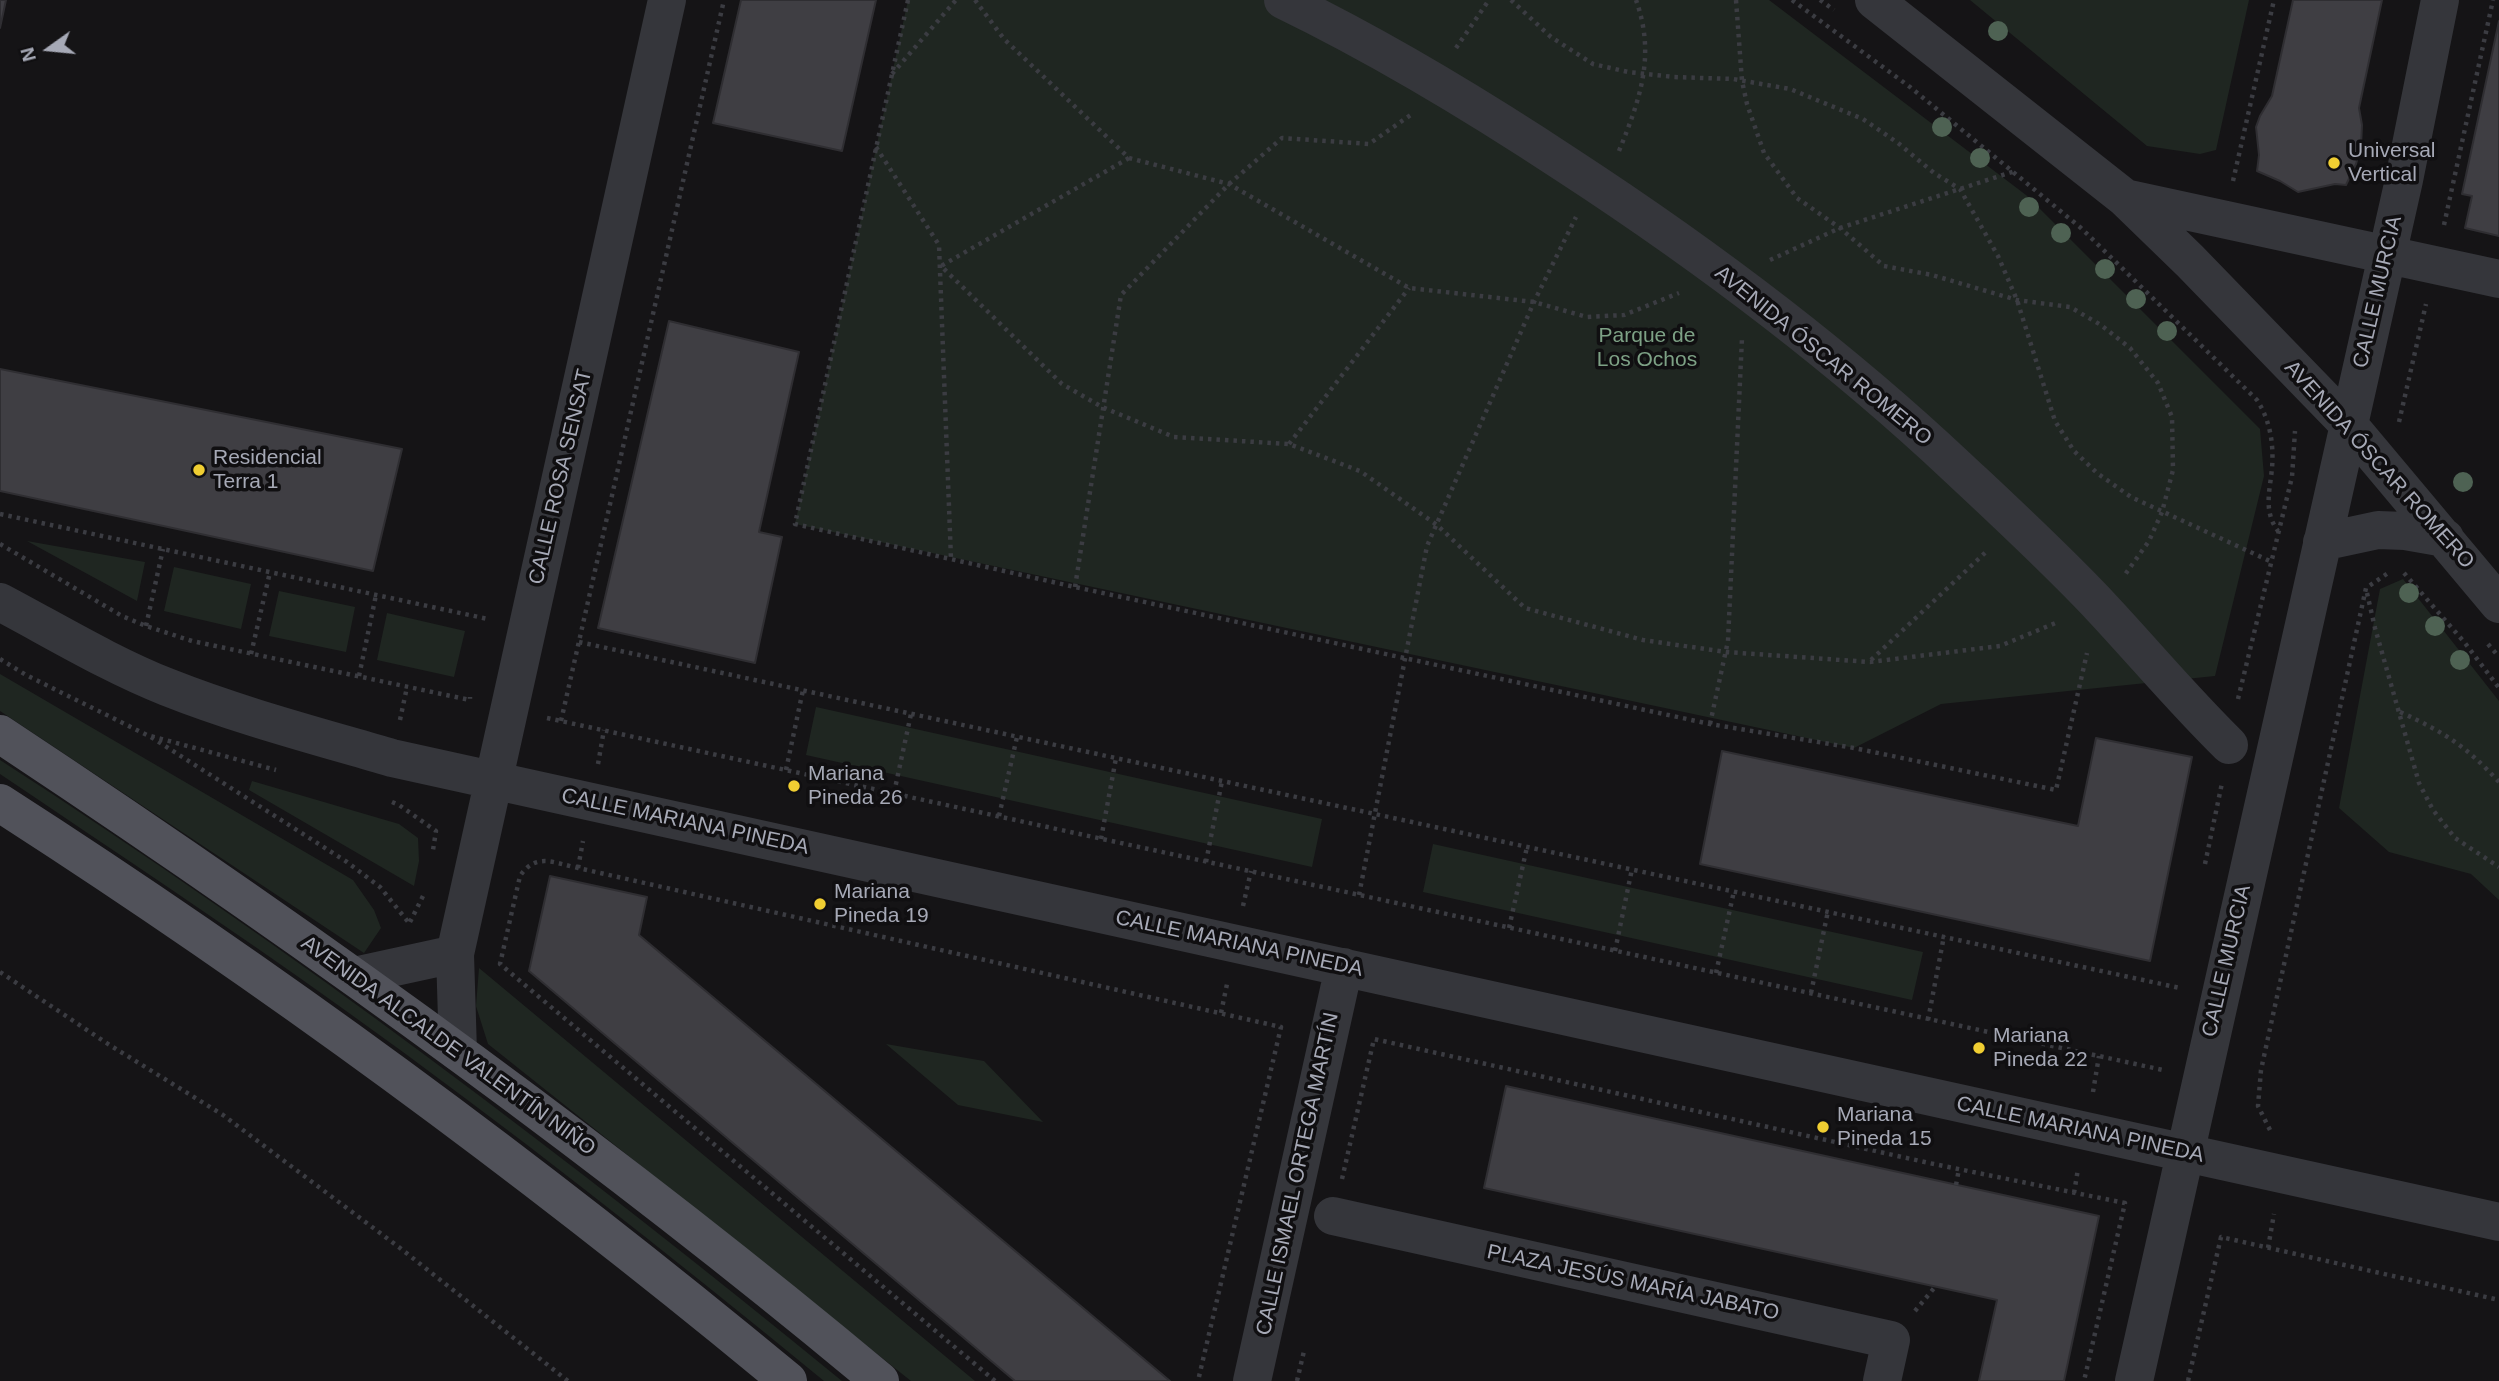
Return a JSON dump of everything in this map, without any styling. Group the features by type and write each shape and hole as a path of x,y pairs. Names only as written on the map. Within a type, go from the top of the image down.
{"main road":[{"name":"AVENIDA ALCALDE VALENTÍN NIÑO","path":"0,734 354,975 681,1219 880,1381"},
{"path":"0,803 91,861 389,1069 507,1156 788,1381"}],"street":[{"name":"CALLE ROSA SENSAT","path":"458,1052 455,954 667,0"},
{"name":"AVENIDA ÓSCAR ROMERO","path":"1283,0 1330,23 1494,117 1647,217 1777,313 1866,386 1956,466 2098,604 2229,745"},
{"name":"CALLE MURCIA","path":"2134,1381 2386,255 2440,0"},
{"name":"AVENIDA ÓSCAR ROMERO","path":"1858,8 2026,118 2125,198 2190,261 2348,425 2499,604"},
{"path":"2125,198 2499,279"},
{"path":"2322,542 2378,530 2405,531 2457,552"},
{"name":"CALLE MARIANA PINEDA","path":"0,602 165,687 392,758 2499,1222"},
{"path":"354,975 455,954"},
{"name":"CALLE ISMAEL ORTEGA MARTÍN","path":"1252,1381 1343,967"},
{"name":"PLAZA JESÚS MARÍA JABATO","path":"1334,1216 1891,1340 1882,1381"}],"path":[{"path":"724,0 561,721 2164,1070 2166,1058"},
{"path":"908,0 794,524 1710,724 1854,748 2056,790 2098,604"},
{"path":"892,75 956,0"},
{"path":"975,0 1004,39 1129,158 1229,184 1409,288 1534,302 1587,317 1624,315 1687,290 1708,262"},
{"path":"1074,587 1121,295 1229,184 1282,138 1369,145 1415,112 1489,0"},
{"path":"1511,0 1552,37 1594,64 1645,74 1742,80 1790,89 1863,119 1898,143 1934,173 1960,189 1998,256 2017,300 2056,421 2074,451 2096,473 2131,497 2272,562"},
{"path":"1359,895 1427,546 1534,302 1580,211 1620,151 1645,74 1645,37 1636,0"},
{"path":"941,266 1062,384 1102,407 1174,437 1289,444 1360,471 1437,525 1525,608 1643,640 1726,652 1870,662 2000,646 2098,604 2122,579 2149,541 2162,512 2173,470 2172,417 2158,383 2130,348 2090,318 2070,307 2017,300 1933,275 1884,266 1840,228 1797,198 1764,153 1742,80 1736,0"},
{"path":"1792,0 1910,87 2081,228 2257,400"},
{"path":"1820,0 1858,8"},
{"path":"2232,182 2274,0"},
{"path":"2451,192 2493,0"},
{"path":"876,146 939,245 951,559"},
{"path":"941,266 1129,158"},
{"path":"1710,724 1726,652 1743,288 1772,259 1840,228 2013,172"},
{"path":"1289,444 1409,288"},
{"path":"2398,426 2426,304 2440,307"},
{"path":"2205,867 2229,745 2294,464 2296,432 2292,422"},
{"path":"0,514 488,619"},
{"path":"1870,662 2015,524"},
{"path":"0,544 122,616 192,641 470,700 473,686"},
{"path":"146,626 163,549"},
{"path":"2428,600 2457,552"},
{"path":"2272,1132 2258,1106 2261,1070 2366,588 2399,568 2465,643 2499,688"},
{"path":"251,654 270,572"},
{"path":"2366,588 2419,783 2433,810 2455,838 2499,867"},
{"path":"359,676 376,595"},
{"path":"485,632 491,606"},
{"path":"579,642 2180,988 2178,1000"},
{"path":"0,659 26,675 147,735 346,862 380,887 409,923 429,883"},
{"path":"786,770 803,690"},
{"path":"2399,712 2438,729 2475,757 2499,782"},
{"path":"894,793 911,714"},
{"path":"147,735 278,771"},
{"path":"999,816 1017,737"},
{"path":"1101,839 1116,758"},
{"path":"1206,862 1222,781"},
{"path":"383,800 399,805 436,831 433,857"},
{"path":"1509,928 1527,847"},
{"path":"995,1381 500,964 520,876 527,866 540,860 565,865 1280,1027 1198,1381"},
{"path":"1615,951 1632,869"},
{"path":"1716,973 1734,891"},
{"path":"1811,993 1828,911"},
{"path":"1928,1020 1944,936"},
{"path":"0,972 97,1038 223,1115 400,1248 568,1381"},
{"path":"1334,1216 1374,1039 1959,1169 2125,1203 2084,1381"},
{"path":"1956,1185 1959,1169"},
{"path":"2188,1381 2221,1237 2499,1300"}],"green space":[{"name":"Parque de Los Ochos","path":"908,0 1769,0 2026,195 2260,429 2264,476 2215,676 1941,704 1854,748 795,524"},
{"path":"1970,0 2249,0 2216,150 2200,154 2147,146"},
{"path":"27,541 145,562 137,601"},
{"path":"174,567 251,584 241,629 164,611"},
{"path":"2403,579 2499,701 2499,900 2471,874 2389,852 2339,808 2380,589"},
{"path":"279,591 355,607 346,652 269,636"},
{"path":"387,613 465,631 454,677 377,660"},
{"path":"0,674 353,880 374,910 381,928 364,953 0,711"},
{"path":"816,707 1322,819 1312,867 806,755"},
{"path":"0,760 217,905 430,1058 638,1218 842,1381 824,1381 586,1190 404,1053 257,948 0,774"},
{"path":"252,781 399,824 418,838 419,861 414,886 249,790"},
{"path":"1433,844 1923,952 1912,1000 1423,892"},
{"path":"479,968 975,1381 911,1381 488,1044 476,1006"},
{"path":"886,1044 984,1061 1043,1122 958,1105"}],"building":[{"path":"0,0 6,0 0,28"},
{"path":"741,0 876,0 842,151 713,123"},
{"path":"2293,0 2382,0 2359,108 2362,125 2361,146 2346,185 2335,184 2298,192 2257,171 2259,155 2256,127 2272,96"},
{"path":"2499,21 2499,236 2465,228 2472,196 2462,194"},
{"path":"669,321 799,352 759,532 782,537 755,663 598,628"},
{"name":"Residencial Terra 1","path":"0,369 402,449 373,571 0,491"},
{"path":"2096,738 2192,757 2150,961 1700,864 1722,751 2078,826"},
{"path":"550,876 647,897 639,935 1170,1381 1015,1381 529,971"},
{"path":"1506,1086 2099,1216 2064,1381 1979,1381 1997,1300 1484,1188"}],"place":[{"name":"Universal Vertical","path":"2334,163"},
{"name":"Residencial Terra 1","path":"199,470"},
{"name":"Mariana Pineda 26","path":"794,786"},
{"name":"Mariana Pineda 19","path":"820,904"},
{"name":"Mariana Pineda 22","path":"1979,1048"},
{"name":"Mariana Pineda 15","path":"1823,1127"}]}
